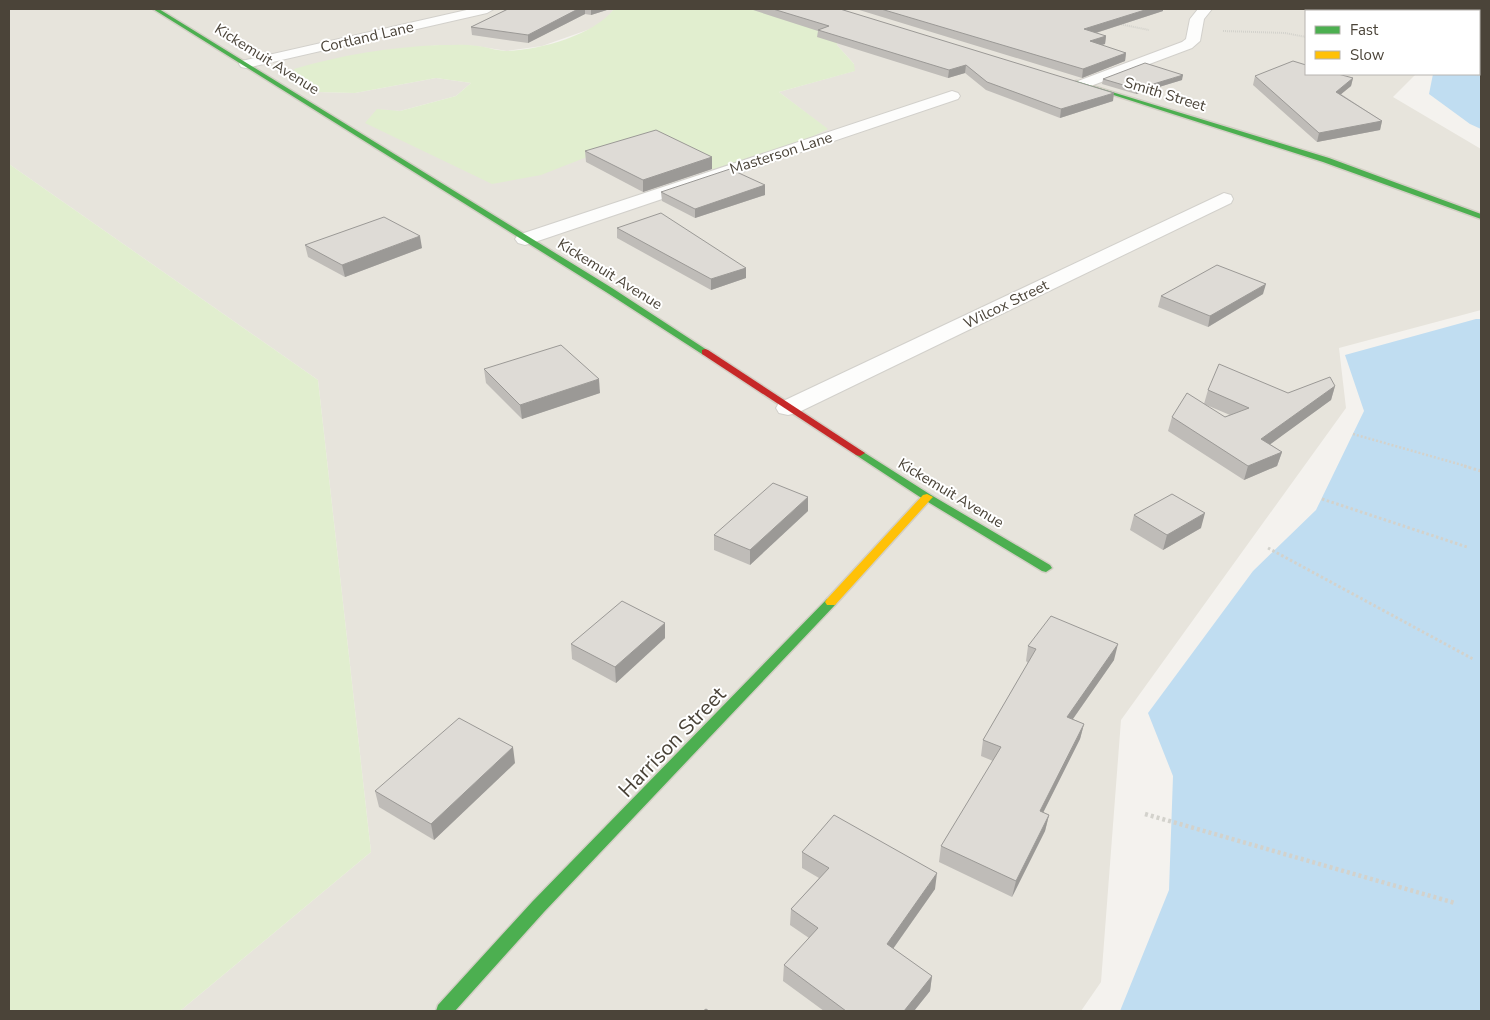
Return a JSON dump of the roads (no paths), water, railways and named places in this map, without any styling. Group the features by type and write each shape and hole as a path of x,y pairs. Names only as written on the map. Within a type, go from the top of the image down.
{"street":[{"name":"Kickemuit Avenue","path":"156,9 609,290 927,497 1046,568"},
{"name":"Cortland Lane","path":"246,64 488,9"},
{"path":"1083,84 1187,45 1193,41 1197,18 1205,9"},
{"name":"Smith Street","path":"1065,79 1326,160 1481,217"},
{"name":"Masterson Lane","path":"526,239 952,96"},
{"name":"Wilcox Street","path":"788,408 1224,199"},
{"name":"Harrison Street","path":"444,1011 538,907 808,628 927,497"}],"water":[{"path":"1480,44 1481,129 1470,124 1429,94 1433,75 1480,75"},
{"path":"1481,319 1481,1011 1120,1011 1169,890 1173,776 1148,713 1253,571 1316,510 1364,411 1345,355"}]}
